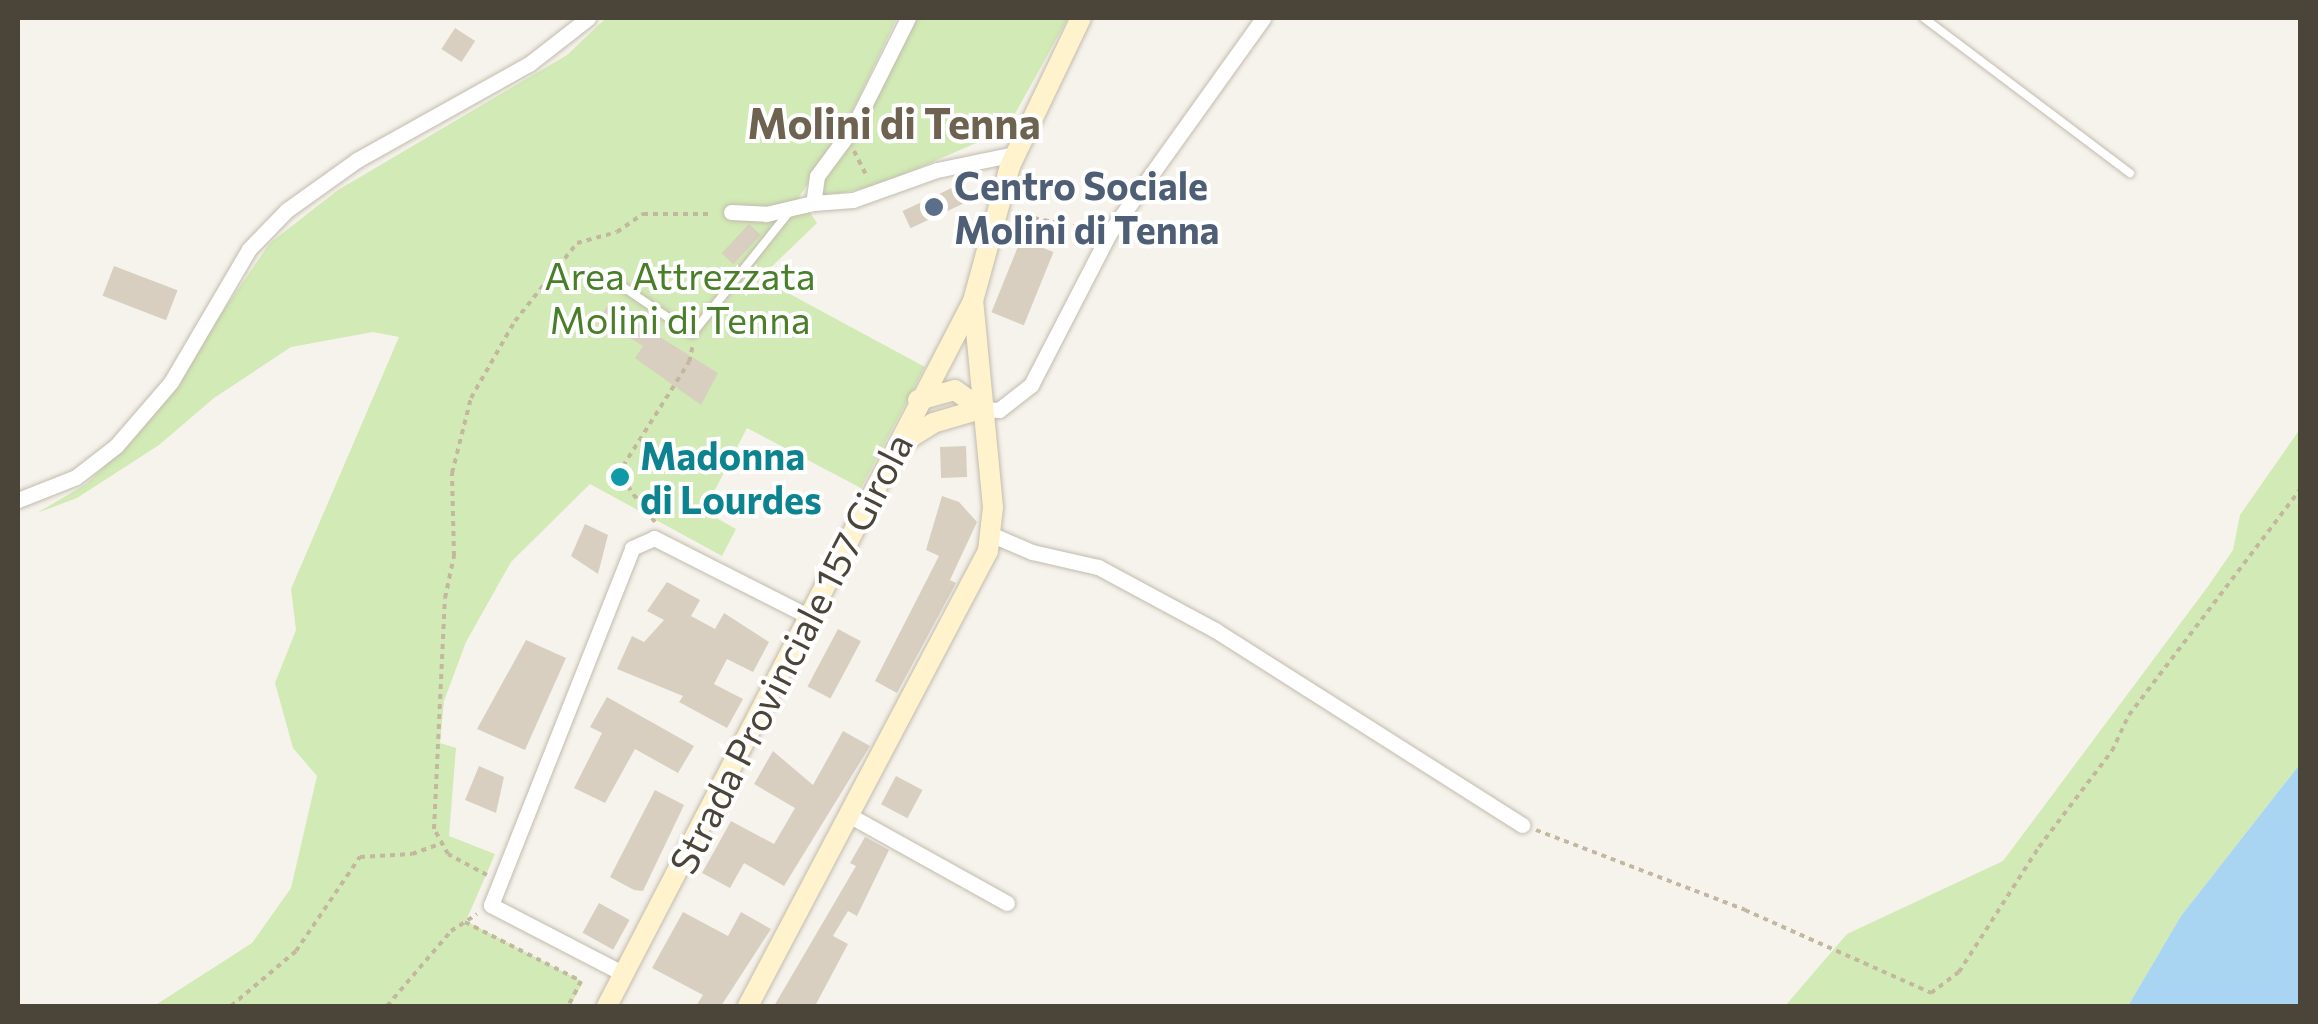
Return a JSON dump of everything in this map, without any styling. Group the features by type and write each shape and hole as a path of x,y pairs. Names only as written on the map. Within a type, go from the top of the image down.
{"main road":[{"name":"Strada Provinciale 157 Girola","path":"607,1006 903,442 918,400 972,301 996,207 1015,154 1081,18"},
{"name":"Strada Provinciale 157 Girola","path":"748,1006 848,814 970,595 990,534 972,301"},
{"path":"918,400 955,390 981,409"},
{"path":"903,442 933,424 981,409"}],"street":[{"path":"18,500 76,477 116,446 171,382 248,249 287,210 358,160 529,64 588,18"},
{"path":"813,202 817,176 854,126 908,18"},
{"path":"981,409 999,410 1031,385 1110,232 1262,18"},
{"path":"731,212 790,211 813,202 883,190 937,170 1015,154"},
{"path":"990,534 1032,552 1098,568 1215,630 1522,825"},
{"path":"624,974 491,905 632,548 654,538 810,617"},
{"path":"848,814 1007,902"}],"lane":[{"path":"1924,18 2130,172"},
{"path":"610,278 692,334 790,211"}],"path":[{"path":"854,126 858,163 883,190"},
{"path":"996,207 1044,225 1110,232"},
{"path":"500,883 448,854 434,828 434,766 454,556 452,473 470,398 515,321 577,243 617,232 643,214 670,219 731,212"},
{"path":"654,538 656,518 630,490 623,466 694,353 692,334"},
{"path":"1522,825 1710,896 1931,993 1958,972 2039,847 2112,751 2128,715 2300,490"},
{"path":"231,1006 296,951 360,857 412,854 442,843"},
{"path":"388,1006 465,922 491,905"},
{"path":"465,922 581,981 568,1006"}],"green space":[{"name":"Area Attrezzata Molini di Tenna","path":"606,18 897,18 843,131 799,197 817,223 760,278 925,367 861,488 747,428 704,511 736,529 722,556 590,484 511,562 466,642 444,701 440,743 456,748 449,836 495,854 466,921 583,982 570,1006 154,1006 252,943 291,888 317,776 293,748 275,683 296,630 291,589 399,337 373,332 291,347 214,398 159,445 77,498 37,513 86,484 137,435 270,243 338,190 567,55"},
{"path":"909,18 1068,18 1006,130 877,186 821,197 819,181"},
{"path":"2300,429 2300,764 2181,916 2128,1006 1785,1006 1847,934 2003,861 2209,585 2233,550 2240,515"}],"water":[{"path":"2300,764 2300,1006 2128,1006 2181,916"}],"building":[{"path":"455,28 475,41 462,62 441,49"},
{"name":"Centro Sociale Molini di Tenna","path":"956,186 964,203 911,228 903,211"},
{"path":"749,224 761,235 733,264 722,253"},
{"path":"1021,239 1053,252 1024,325 991,312"},
{"path":"114,266 177,290 166,320 103,296"},
{"path":"608,305 718,373 701,405 635,358 643,346 599,319"},
{"path":"966,446 967,477 941,478 940,447"},
{"path":"942,496 959,502 977,522 950,580 956,583 897,693 875,681 939,556 926,550"},
{"path":"585,524 608,535 598,574 571,556"},
{"path":"667,582 700,600 691,616 715,629 724,613 769,642 753,672 727,659 714,684 743,699 727,728 679,702 683,696 617,669 632,636 644,642 664,620 647,611"},
{"path":"838,629 861,641 830,699 807,686"},
{"path":"526,640 566,658 525,750 477,729"},
{"path":"607,697 694,746 678,773 635,749 605,803 574,788 602,733 590,727"},
{"path":"843,731 870,746 784,886 744,863 730,888 702,873 731,821 774,844 795,808 754,784 773,751 813,785"},
{"path":"479,766 504,777 496,813 465,800"},
{"path":"896,776 922,790 907,818 881,804"},
{"path":"655,790 684,805 643,891 634,890 610,877"},
{"path":"865,837 889,850 857,916 848,911 833,936 848,944 815,1006 774,1006 856,866 850,863"},
{"path":"599,903 630,920 613,950 583,933"},
{"path":"683,912 728,936 741,912 771,929 721,1006 696,1006 703,995 652,968"}],"place":[{"name":"Centro Sociale Molini di Tenna","path":"934,207"},
{"name":"Madonna di Lourdes","path":"620,477"}],"district":[{"name":"Molini di Tenna","path":"894,122"}]}
